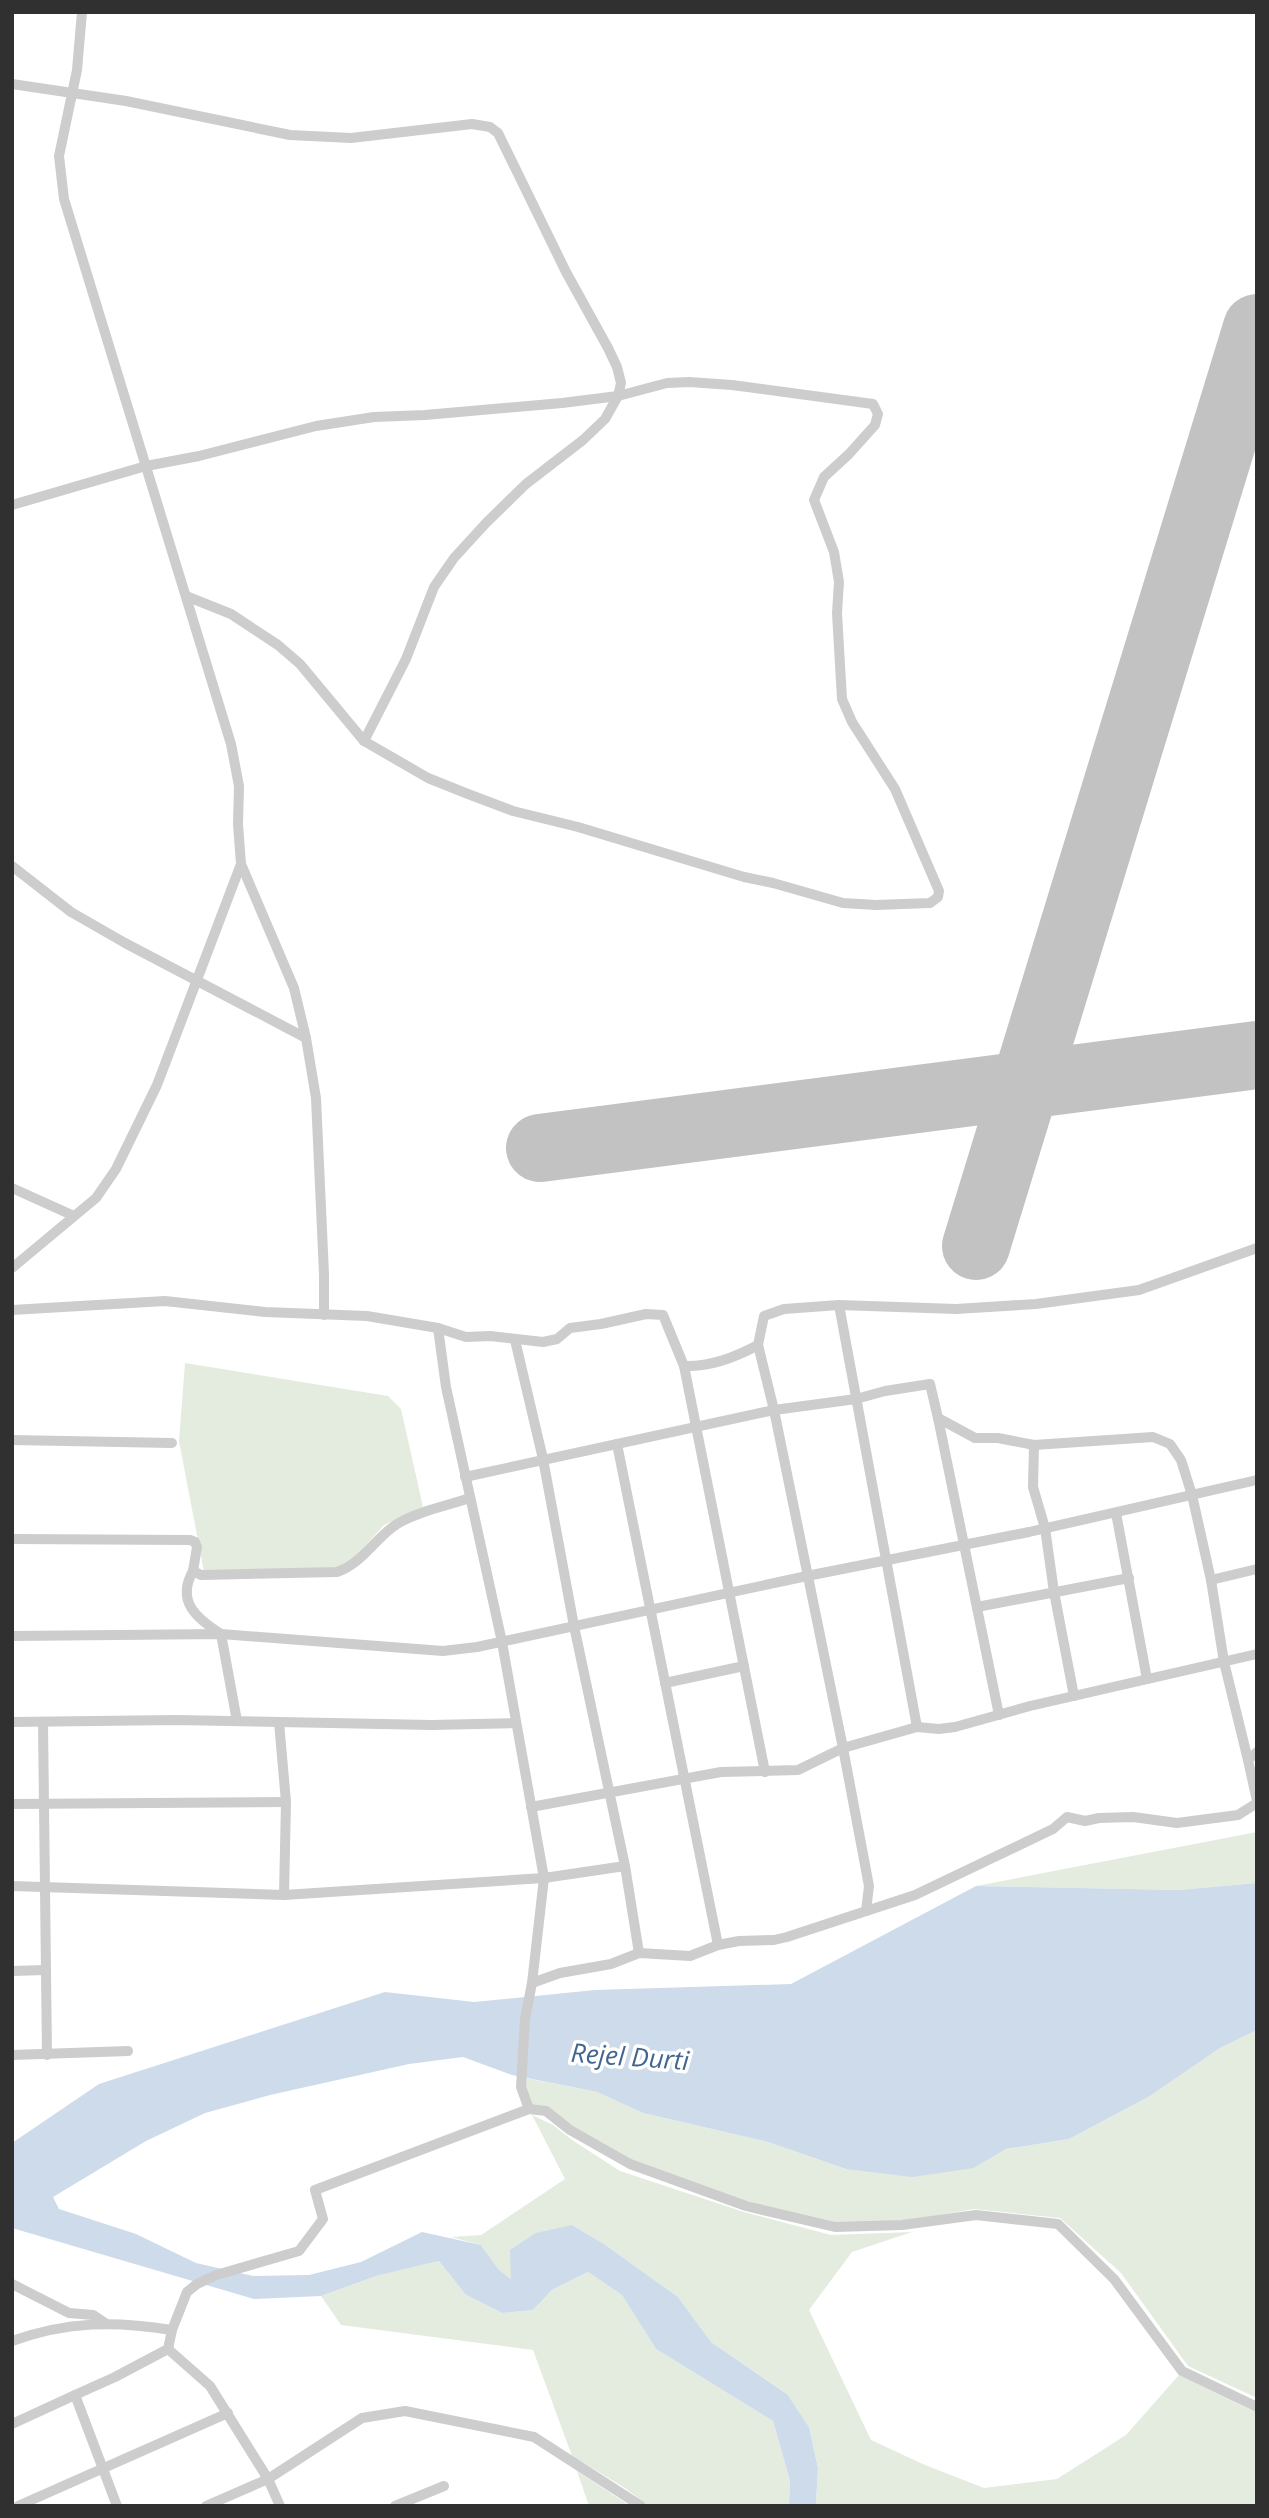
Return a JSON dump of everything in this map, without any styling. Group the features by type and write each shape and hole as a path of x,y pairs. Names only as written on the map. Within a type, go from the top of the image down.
{"street":[{"path":"82,12 77,70 60,156 64,199 236,767 241,864 294,988 306,1038 316,1098 324,1315"},
{"path":"12,84 72,92 290,135 351,138 472,124 490,127 498,133 566,272 617,367 621,383 618,396 605,419 526,484 454,558 434,587 406,659 364,741"},
{"path":"12,505 146,466 199,456 316,426 374,417 501,409 618,396 667,383 689,382 732,385 873,404 878,414 875,425 824,477 814,500 834,552 839,582 836,613 842,699 852,722 895,789 939,891 936,901 876,905 844,903 513,811 428,778 364,741 300,664 278,645 231,614 186,596"},
{"path":"12,1269 96,1198 116,1169 157,1085 241,864"},
{"path":"12,866 71,912 306,1038"},
{"path":"12,1188 74,1216"},
{"path":"866,1912 869,1886 843,1748 774,1410 758,1345 764,1316 784,1310 839,1305 956,1309 1036,1304 1139,1290 1257,1248"},
{"path":"12,1310 165,1301 265,1312 367,1316 438,1328 466,1337 490,1336 543,1342 557,1339 570,1328 646,1314 663,1315 684,1366 765,1772"},
{"path":"839,1305 917,1727"},
{"path":"438,1328 446,1387 502,1642 544,1878 532,1983 525,2019 521,2087 529,2109"},
{"path":"514,1340 543,1459 574,1626 625,1866 639,1953"},
{"path":"684,1366 712,1363 758,1345"},
{"path":"465,1477 774,1410 856,1399 930,1384 999,1715"},
{"path":"532,1983 560,1973 611,1964 639,1953 690,1956 718,1945 739,1941 780,1940 915,1895 1053,1829 1067,1817 1084,1821 1133,1817 1177,1823 1238,1815 1257,1802 1224,1662 1211,1580 1192,1495 1181,1460 1170,1444 1153,1437 1034,1445 998,1438 975,1438 938,1419"},
{"path":"12,1440 172,1443"},
{"path":"617,1444 718,1945"},
{"path":"1034,1445 1033,1487 1045,1528 1074,1696"},
{"path":"12,1636 221,1634 443,1651 502,1642 965,1545 1257,1480"},
{"path":"193,1571 208,1576 337,1572 348,1568 396,1525 419,1513 470,1498"},
{"path":"1116,1513 1147,1679"},
{"path":"12,1539 195,1542 197,1547 193,1571 186,1591 188,1600 198,1618 221,1634 237,1721"},
{"path":"1211,1580 1257,1569"},
{"path":"977,1607 1129,1578"},
{"path":"531,1807 721,1772 798,1769 843,1748 917,1727 939,1730 1257,1654"},
{"path":"665,1683 744,1666"},
{"path":"12,1722 237,1721 432,1725 516,1723"},
{"path":"43,1722 47,2055"},
{"path":"279,1722 286,1802 284,1895"},
{"path":"1248,1760 1257,1752"},
{"path":"12,1804 286,1802"},
{"path":"12,1886 284,1895 544,1878 625,1866"},
{"path":"12,1971 46,1970"},
{"path":"12,2055 128,2051"},
{"path":"168,2349 172,2330 187,2292 197,2284 216,2275 299,2251 323,2219 315,2190 529,2109 546,2111 570,2130 630,2164 746,2206 835,2227 902,2225 976,2215 1058,2224 1114,2279 1182,2371 1257,2407"},
{"path":"12,2284 69,2313 93,2315 105,2323"},
{"path":"12,2341 73,2327 105,2323 172,2330"},
{"path":"12,2424 115,2377 168,2349"},
{"path":"168,2349 210,2386 268,2479 280,2506"},
{"path":"75,2395 117,2506"},
{"path":"206,2506 268,2479 362,2418 405,2411 534,2437 641,2506"},
{"path":"18,2506 228,2413"},
{"path":"395,2506 444,2486"}],"shaded area":[{"path":"185,1363 388,1396 401,1409 423,1507 384,1525 354,1558 335,1569 204,1572 179,1441"},
{"path":"1257,1832 1257,1883 1178,1890 976,1886"},
{"path":"1257,2030 1257,2398 1188,2366 1121,2273 1060,2218 974,2209 901,2222 834,2223 747,2203 631,2161 532,2105 524,2087 525,2078 597,2092 643,2113 768,2142 846,2169 974,2168 1006,2149 1069,2139 1150,2096 1220,2048"},
{"path":"532,2115 553,2125 620,2171 744,2212 831,2235 912,2232 852,2252 809,2310 871,2440 984,2488 1057,2479 1126,2435 1179,2375 1257,2413 1257,2506 818,2506 818,2468 809,2427 786,2393 711,2342 678,2297 604,2244 572,2225 511,2279 499,2270 481,2245 451,2237 481,2235 565,2179"},
{"path":"439,2261 466,2295 502,2313 533,2310 552,2290 588,2272 622,2295 656,2349 773,2421 790,2481 789,2506 649,2506 572,2456 533,2350 341,2325 321,2296 376,2276"},
{"path":"577,2471 630,2506 589,2506"}],"water":[{"name":"Rejel Durti","path":"1257,1883 1257,2030 1220,2048 1150,2096 1069,2139 1006,2149 974,2168 912,2177 846,2169 768,2142 643,2113 597,2092 512,2075 463,2057 409,2064 270,2095 205,2113 146,2141 53,2197 59,2209 136,2234 196,2263 253,2276 309,2275 361,2262 422,2232 481,2245 499,2270 511,2279 510,2250 536,2233 572,2225 604,2244 678,2297 711,2342 787,2394 809,2427 818,2468 818,2506 789,2506 790,2481 773,2421 656,2349 622,2295 588,2272 552,2290 533,2310 502,2313 466,2295 439,2261 376,2276 321,2296 254,2299 12,2228 12,2143 99,2084 385,1992 474,2002 595,1990 791,1984 976,1886 1178,1890"}],"runway":[{"path":"976,1246 1257,328"},
{"path":"540,1148 1257,1055"}]}
